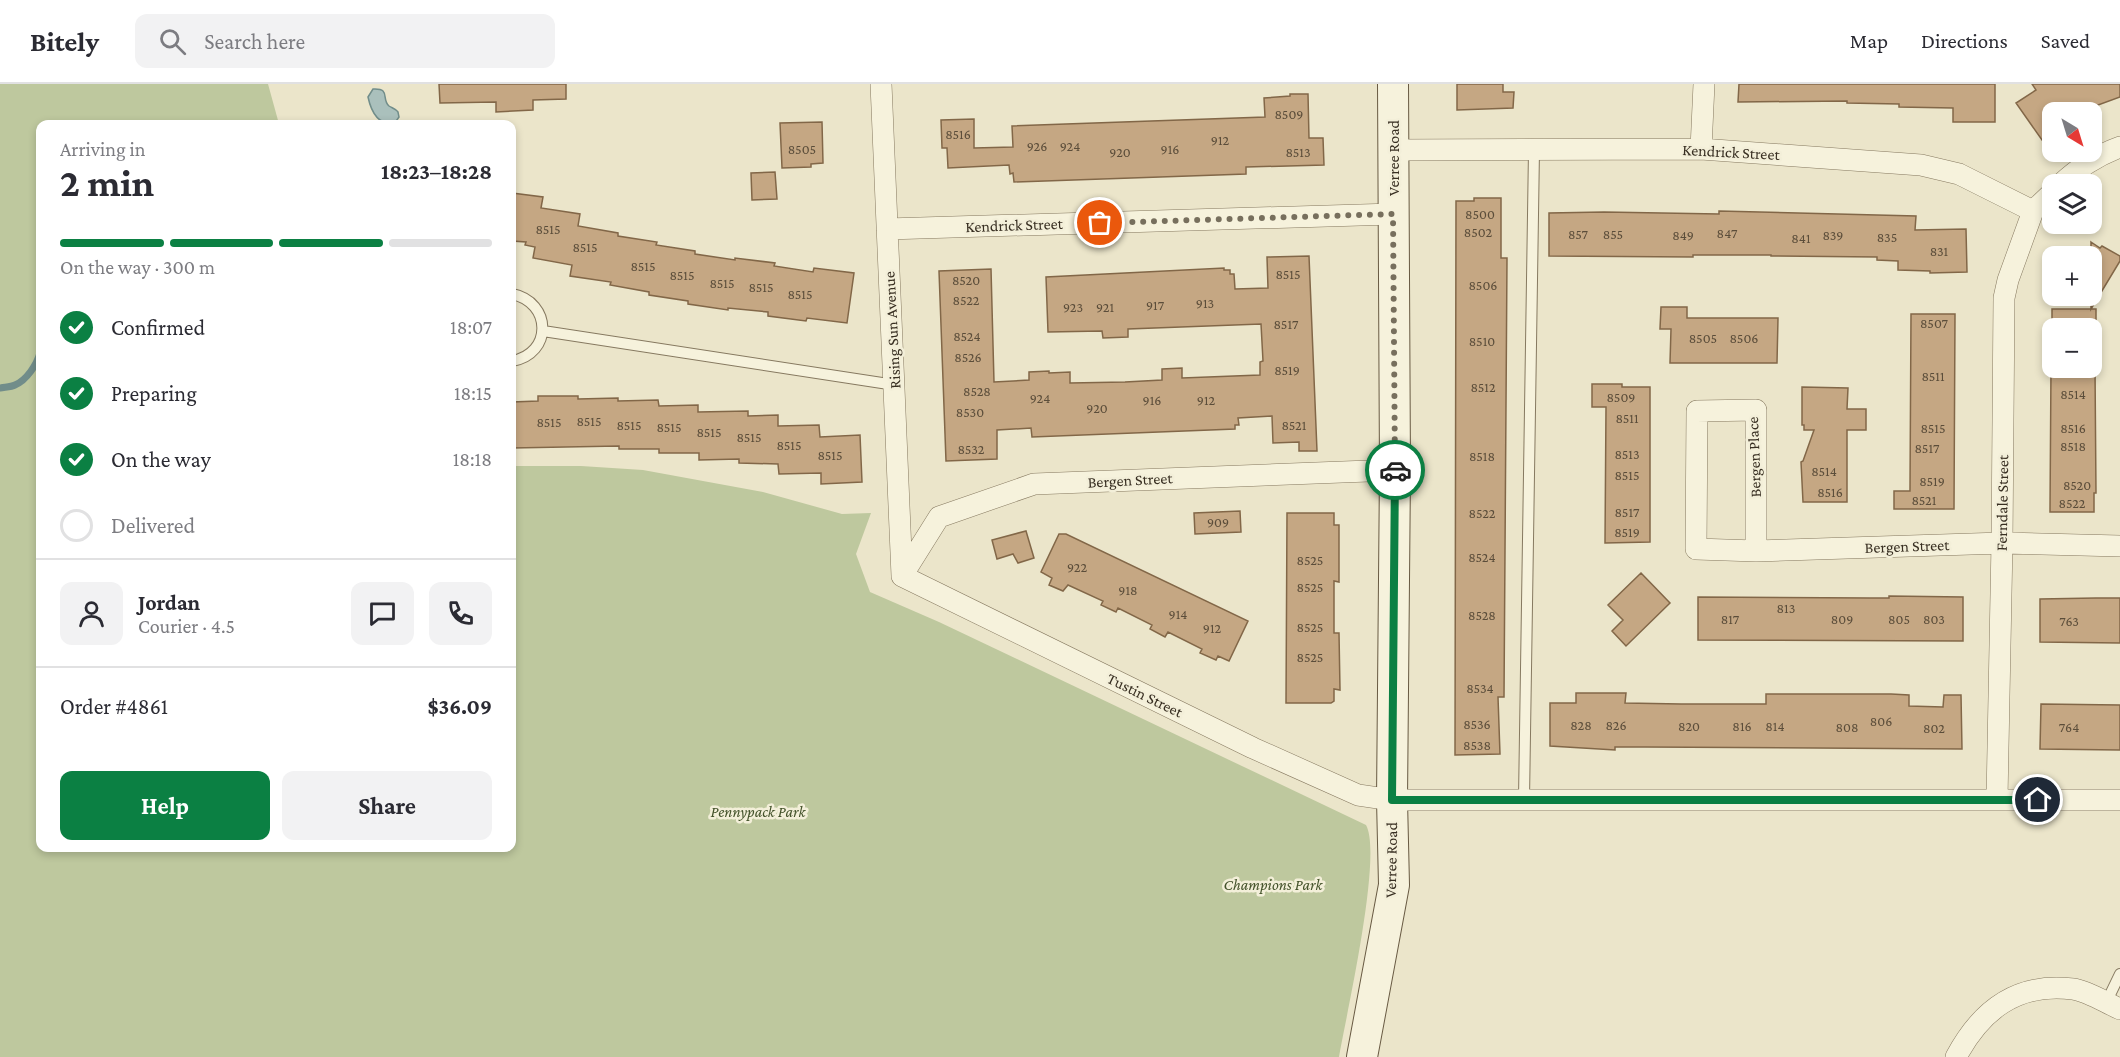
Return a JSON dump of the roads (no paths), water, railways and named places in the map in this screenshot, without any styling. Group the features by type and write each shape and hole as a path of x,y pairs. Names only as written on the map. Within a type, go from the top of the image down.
{"main road":[{"name":"Verree Road","path":"1362,1057 1394,885 1392,800 1395,470 1393,84"}],"street":[{"name":"Rising Sun Avenue","path":"881,84 903,576"},
{"path":"1701,149 1704,84"},
{"path":"2072,174 2104,153 2120,147"},
{"name":"Kendrick Street","path":"1393,150 1701,149 1921,165 1959,174 2033,211"},
{"path":"2033,211 2042,202"},
{"name":"Ferndale Street","path":"1997,799 2004,298 2008,280 2033,211"},
{"name":"Kendrick Street","path":"887,229 1393,214"},
{"name":"Bergen Place","path":"1696,547 1697,411 1756,410 1756,552"},
{"name":"Bergen Street","path":"903,576 939,518 1034,484 1395,470"},
{"name":"Bergen Street","path":"1696,547 1696,549 1756,552 2002,543 2120,546"},
{"name":"Tustin Street","path":"903,576 1253,748 1359,795 1392,800 2120,800"},
{"path":"1956,1057 1967,1037 1992,1009 2019,995 2043,988 2075,989 2113,1006"}],"lane":[{"path":"1524,800 1534,150"},
{"path":"516,295 531,301 538,310 543,331 540,342 533,351 524,358 516,360"},
{"path":"543,331 895,385"},
{"path":"2113,1006 2120,974"}],"water":[{"path":"373,89 382,90 389,106 398,112 397,120 380,120 373,112 368,97"}],"waterway":[{"path":"0,388 19,383 36,362"}],"park label":[{"name":"Pennypack Park","path":"758,811"},
{"name":"Champions Park","path":"1273,884"}]}
